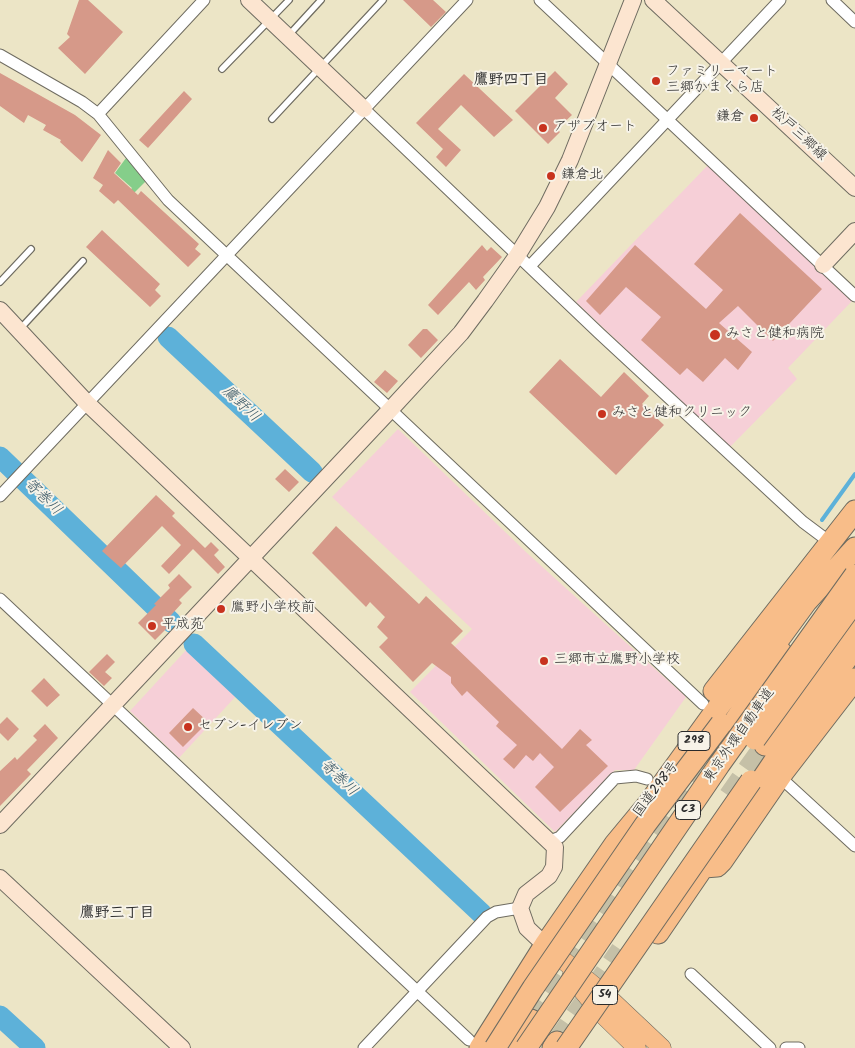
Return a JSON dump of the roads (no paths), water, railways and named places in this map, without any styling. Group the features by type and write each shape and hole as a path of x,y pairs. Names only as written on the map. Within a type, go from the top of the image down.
{"highway":[{"name":"298","path":"615,844 647,779 703,704 855,511"},
{"name":"国道298号","path":"479,1044 615,844 649,802 730,691 776,643 806,602 855,548"},
{"path":"479,1044 533,988 645,825 727,723 855,553"},
{"name":"東京外環自動車道","path":"526,1048 719,765 855,575"},
{"name":"東京外環自動車道","path":"558,1047 731,773 855,601"},
{"path":"765,745 855,621"},
{"path":"727,723 776,643"},
{"path":"558,1047 605,1006 855,647"},
{"path":"704,866 717,866 722,861 855,679"},
{"path":"558,1047 751,781 794,732"},
{"path":"512,1048 531,1020"}],"main road":[{"name":"54","path":"546,945 605,1006 637,1048"},
{"name":"54","path":"605,1006 662,1048"}],"street":[{"path":"98,114 204,0"},
{"path":"249,0 599,333 803,522 831,543"},
{"path":"0,496 467,0"},
{"path":"540,0 855,296"},
{"path":"524,261 547,206 570,160 633,0"},
{"name":"松戸三郷線","path":"653,0 855,188"},
{"path":"0,825 251,560 390,410 524,261 668,121 780,0"},
{"path":"832,0 855,22"},
{"path":"0,55 82,102 98,114 168,200 703,704"},
{"path":"822,266 855,232"},
{"path":"0,310 87,403 550,841 555,847 554,867 549,876 526,894 520,908 527,928 546,945"},
{"path":"0,599 418,992 479,1044"},
{"path":"550,841 560,836 615,778 636,776 647,779"},
{"path":"781,778 855,846"},
{"path":"0,878 182,1048"},
{"path":"364,1048 487,917 496,912 520,908"},
{"path":"691,974 770,1048"},
{"path":"786,1048 799,1048"}],"lane":[{"path":"222,69 289,0"},
{"path":"288,36 320,0"},
{"path":"272,119 382,0"},
{"path":"0,282 31,249"},
{"path":"18,330 83,260"}],"waterway":[{"name":"鷹野川","path":"168,337 312,472"},
{"name":"寄巻川","path":"0,457 171,622"},
{"path":"822,520 855,474"},
{"name":"寄巻川","path":"194,644 482,914"},
{"path":"0,1016 35,1048"}],"tunnel":[{"path":"531,1020 729,729"},
{"path":"729,796 765,745"},
{"path":"557,1042 621,950"}],"place":[{"name":"ファミリーマート 三郷かまくら店","path":"656,81"},
{"name":"鎌倉","path":"754,118"},
{"name":"アザブオート","path":"543,128"},
{"name":"鎌倉北","path":"551,176"},
{"name":"みさと健和病院","path":"715,335"},
{"name":"みさと健和クリニック","path":"602,414"},
{"name":"鷹野小学校前","path":"221,609"},
{"name":"平成苑","path":"152,626"},
{"name":"三郷市立鷹野小学校","path":"544,661"},
{"name":"セブン-イレブン","path":"188,727"}],"district":[{"name":"鷹野四丁目","path":"511,81"},
{"name":"鷹野三丁目","path":"117,914"}]}
